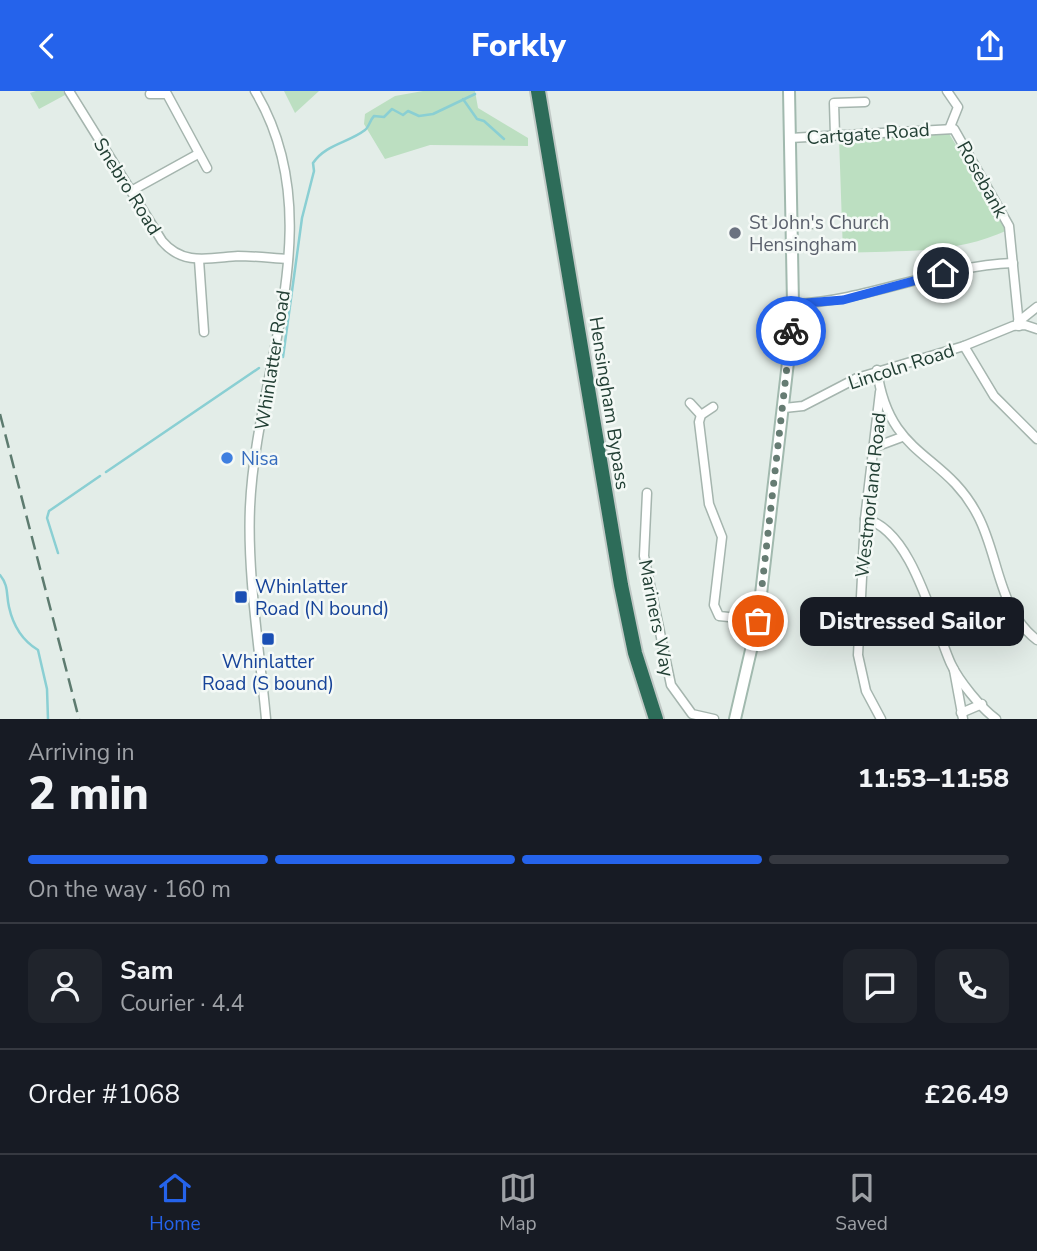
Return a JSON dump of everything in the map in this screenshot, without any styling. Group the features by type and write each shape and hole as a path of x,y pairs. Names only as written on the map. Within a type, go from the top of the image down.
{"highway":[{"name":"Hensingham Bypass","path":"538,91 621,585 635,653 656,719"}],"main road":[{"path":"735,719 758,621 784,408 793,304 789,91"}],"street":[{"name":"Snebro Road","path":"69,91 168,248 199,260 239,256 288,259"},
{"name":"Whinlatter Road","path":"255,91 270,120 284,166 291,224 276,349 253,469 250,507 266,719"},
{"path":"947,91 958,107 948,128"},
{"path":"149,94 167,94 207,168"},
{"path":"835,135 834,103 865,101"},
{"name":"Cartgate Road","path":"790,138 948,128"},
{"name":"Rosebank","path":"948,128 963,142 1012,235 1019,324"},
{"path":"131,191 198,154"},
{"path":"791,225 812,224"},
{"path":"199,260 204,332"},
{"path":"793,304 843,300 943,273 1013,263"},
{"path":"1019,324 1037,307"},
{"path":"1019,324 1037,329"},
{"name":"Lincoln Road","path":"784,408 815,402 844,383 877,370 964,346 1019,324"},
{"path":"964,346 994,396 1037,439"},
{"path":"877,370 880,392 902,437 968,499 979,517 1012,609 1037,641"},
{"name":"Westmorland Road","path":"880,392 865,519 858,655 866,691 881,719"},
{"path":"690,403 701,415 709,504 722,537 714,605 719,616 758,621"},
{"path":"701,415 713,407"},
{"path":"875,447 902,437"},
{"name":"Mariners Way","path":"647,493 644,556 671,685 692,714 714,719"},
{"path":"865,519 880,522 896,538 917,579 953,667 962,716 982,704"},
{"path":"953,667 996,719"}],"green space":[{"path":"63,91 65,95 39,109 30,93"},
{"path":"284,91 319,91 295,113"},
{"path":"423,91 475,91 478,108 528,138 528,146 430,145 385,159 364,124 365,114 395,96"},
{"path":"948,132 1008,230 967,244 947,247 843,253 839,138"}],"waterway":[{"path":"283,357 302,218 314,171 313,163 324,152 365,130 374,116 384,117 392,109 403,115 408,111 419,116 433,114 475,94"},
{"path":"463,99 477,119 484,121 504,139"},
{"path":"106,472 259,368"},
{"path":"58,553 47,518 49,511 100,476"},
{"path":"0,575 6,587 16,626 23,637 38,650 47,689 48,719"}],"railway":[{"path":"0,414 79,719"}],"way so far":[{"path":"758,621 791,331"}],"place":[{"name":"St John's Church Hensingham","path":"735,233"},
{"name":"Nisa","path":"227,458"},
{"name":"Whinlatter Road (N bound)","path":"241,597"},
{"name":"Distressed Sailor","path":"758,621"},
{"name":"Whinlatter Road (S bound)","path":"268,639"}],"route":[{"path":"791,331 793,304 843,300 943,273"}]}
